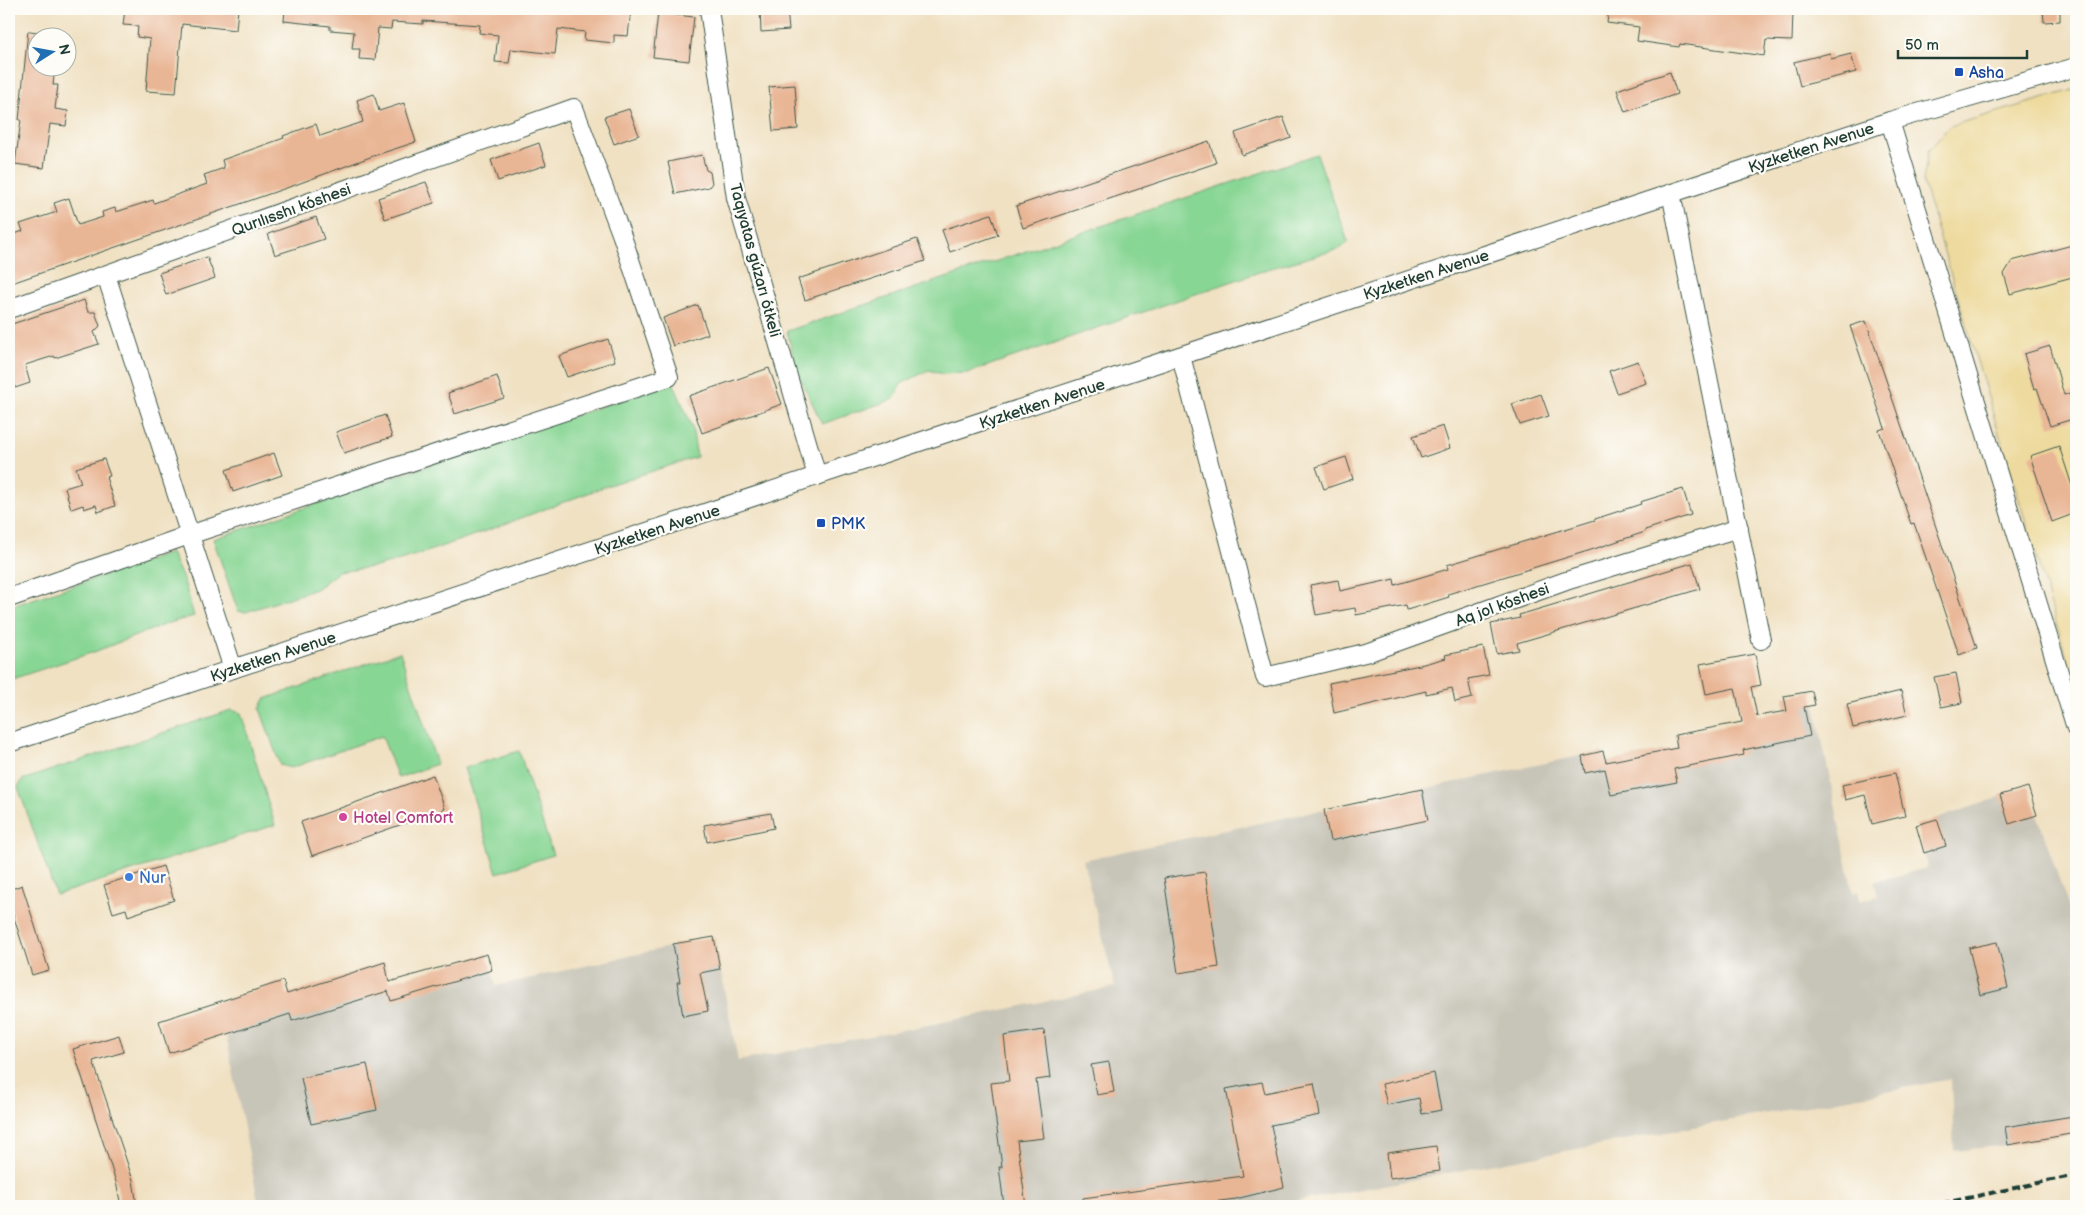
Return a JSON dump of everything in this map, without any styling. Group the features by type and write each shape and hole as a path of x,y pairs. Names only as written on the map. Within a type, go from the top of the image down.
{"street":[{"name":"Taqıyatas gúzarı ótkeli","path":"709,9 736,198 817,476"},
{"name":"Kyzketken Avenue","path":"9,743 1890,121 2076,66"},
{"name":"Qurılısshı kóshesi","path":"9,308 574,108 622,236 668,378 189,535"},
{"path":"1890,121 2076,728"},
{"path":"1671,193 1761,640"},
{"path":"106,275 233,669"},
{"name":"Aq jol kóshesi","path":"1181,356 1265,677 1369,652 1566,581 1739,528"},
{"path":"9,598 189,535"}],"shaded area":[{"path":"1812,691 1853,893 1858,891 1860,901 1878,896 1874,882 1927,868 1924,853 1946,846 1937,819 2028,787 2076,929 2076,1133 2008,1145 1954,1151 1951,1079 1298,1201 1246,1206 259,1206 226,1034 290,1014 388,991 391,1001 492,970 496,986 714,937 738,1061 1115,987 1083,860 1603,751 1606,762 1677,748 1675,735 1742,722 1739,708 1757,716 1786,711 1784,696"}],"green space":[{"path":"1317,154 1348,242 1339,249 1268,269 967,373 942,374 929,370 901,384 894,399 822,424 797,371 787,331"},
{"path":"673,382 692,427 697,457 612,484 426,552 380,566 338,572 316,589 246,612 238,611 213,539"},
{"path":"171,553 184,581 194,616 169,623 94,652 9,680 9,607"},
{"path":"400,652 437,764 398,778 382,736 291,768 280,765 260,709 265,699"},
{"path":"231,710 241,713 275,825 56,895 18,787 22,780"},
{"path":"519,751 553,855 497,873 464,768"}],"sand":[{"path":"2076,89 2076,688 1923,182 1928,151 1950,126"}],"building":[{"path":"125,9 238,9 236,30 182,24 176,93 146,91 150,39 137,37 138,26 123,25"},
{"path":"285,9 631,10 628,36 614,35 614,43 584,40 585,32 558,29 555,54 511,49 509,63 495,62 498,35 479,33 480,25 423,21 423,24 392,22 391,29 378,28 375,60 359,59 360,49 352,49 354,32 330,30 330,26 284,21"},
{"path":"760,9 787,9 789,30 761,32"},
{"path":"1609,9 1770,9 1793,11 1792,41 1766,40 1764,56 1680,44 1679,47 1637,41 1639,27 1607,23"},
{"path":"2043,9 2060,9 2060,21 2044,22"},
{"path":"658,13 694,17 689,61 653,57"},
{"path":"28,31 28,78 54,78 53,85 58,85 55,109 68,111 66,126 50,124 44,168 15,164 21,120 19,120"},
{"path":"1830,53 1831,59 1851,54 1856,72 1800,86 1794,62"},
{"path":"1670,72 1677,94 1625,112 1617,90"},
{"path":"795,85 798,129 773,131 769,87"},
{"path":"374,94 379,111 404,103 416,142 9,284 9,236 23,231 20,224 57,212 54,203 69,198 78,225 103,217 102,212 115,208 116,212 153,200 154,203 207,184 204,175 224,168 222,160 284,138 283,136 316,124 320,136 363,122 357,100"},
{"path":"629,109 639,135 614,144 604,117"},
{"path":"1283,117 1291,138 1242,155 1235,133"},
{"path":"1209,141 1216,163 1023,228 1016,206"},
{"path":"539,143 546,165 498,181 491,160"},
{"path":"702,155 706,170 710,172 712,183 709,187 675,194 668,162"},
{"path":"426,182 434,203 385,219 378,198"},
{"path":"991,214 998,235 950,252 942,230"},
{"path":"316,217 324,239 275,255 268,234"},
{"path":"917,239 925,261 805,300 798,279"},
{"path":"2076,244 2076,276 2010,294 2004,274 2012,261"},
{"path":"207,257 215,278 166,295 159,273"},
{"path":"84,300 88,312 95,312 100,326 94,332 99,344 25,365 30,383 15,388 9,366 9,325"},
{"path":"698,305 708,334 673,346 663,318"},
{"path":"1866,321 1977,648 1959,655 1914,523 1911,524 1879,430 1885,428 1850,326"},
{"path":"608,339 615,361 567,377 559,356"},
{"path":"2050,346 2064,395 2076,391 2076,418 2050,426 2037,388 2034,389 2024,354"},
{"path":"1638,361 1646,383 1617,393 1609,371"},
{"path":"769,368 782,404 702,433 689,396"},
{"path":"497,376 504,398 455,414 448,393"},
{"path":"1541,394 1549,416 1520,425 1512,404"},
{"path":"385,415 392,437 344,453 336,432"},
{"path":"1443,426 1450,448 1421,458 1413,436"},
{"path":"2059,446 2076,498 2076,513 2052,522 2030,456"},
{"path":"274,453 282,475 233,492 226,470"},
{"path":"1346,457 1353,479 1324,489 1316,467"},
{"path":"104,459 110,476 106,477 115,506 98,512 96,505 84,509 83,505 71,509 65,488 81,483 76,468"},
{"path":"1683,489 1691,515 1645,530 1645,532 1448,594 1449,597 1407,610 1406,605 1356,615 1355,608 1316,615 1310,585 1338,580 1340,591 1394,579 1395,585 1448,569 1447,565 1595,520 1641,504 1640,502"},
{"path":"1692,563 1700,589 1517,643 1519,650 1497,654 1491,624 1520,618 1519,615"},
{"path":"1483,647 1489,675 1468,679 1472,698 1455,702 1452,688 1426,694 1426,691 1334,713 1329,683 1420,665 1446,658 1445,655"},
{"path":"1755,654 1761,685 1751,687 1757,716 1787,711 1784,696 1812,691 1815,705 1804,707 1810,736 1743,750 1744,755 1674,769 1677,782 1611,795 1605,769 1585,773 1582,756 1603,751 1606,762 1677,748 1675,735 1742,722 1735,688 1706,694 1700,664"},
{"path":"1956,673 1962,703 1941,707 1934,677"},
{"path":"1901,691 1907,715 1853,728 1847,704"},
{"path":"1895,773 1905,816 1872,824 1865,795 1845,800 1842,785"},
{"path":"433,775 445,809 312,856 301,822"},
{"path":"2028,787 2037,815 2009,824 2000,795"},
{"path":"1422,789 1428,820 1330,841 1324,810"},
{"path":"771,813 774,828 707,842 704,825"},
{"path":"1937,819 1946,846 1924,853 1916,825"},
{"path":"163,866 174,900 128,916 126,909 113,913 104,885"},
{"path":"1205,872 1219,967 1178,973 1164,878"},
{"path":"22,885 49,970 32,975 9,902 9,890"},
{"path":"714,937 720,969 700,973 708,1011 683,1016 677,982 680,982 673,944"},
{"path":"1997,942 2008,988 1980,995 1969,948"},
{"path":"487,954 492,970 391,1001 388,991 292,1021 290,1014 169,1053 159,1021 283,981 287,994 385,962 389,982"},
{"path":"1044,1030 1050,1078 1036,1080 1044,1138 1017,1141 1026,1206 1004,1206 999,1167 1002,1167 991,1083 1009,1081 1004,1036"},
{"path":"119,1035 124,1052 93,1061 133,1180 137,1206 121,1206 116,1182 73,1049"},
{"path":"1109,1062 1114,1092 1097,1095 1091,1065"},
{"path":"367,1064 377,1110 311,1124 301,1078"},
{"path":"1434,1073 1441,1110 1422,1114 1419,1098 1387,1105 1382,1084"},
{"path":"1262,1082 1265,1093 1314,1083 1320,1115 1271,1125 1284,1187 1236,1199 1180,1206 1083,1206 1083,1198 1243,1176 1226,1089"},
{"path":"2073,1116 2076,1133 2008,1145 2005,1127"},
{"path":"1436,1146 1440,1171 1390,1178 1387,1153"}],"railway":[{"path":"1930,1206 2076,1175"}],"place":[{"name":"Asha","path":"1959,72"},
{"name":"PMK","path":"821,523"},
{"name":"Hotel Comfort","path":"343,817"},
{"name":"Nur","path":"129,877"}]}
